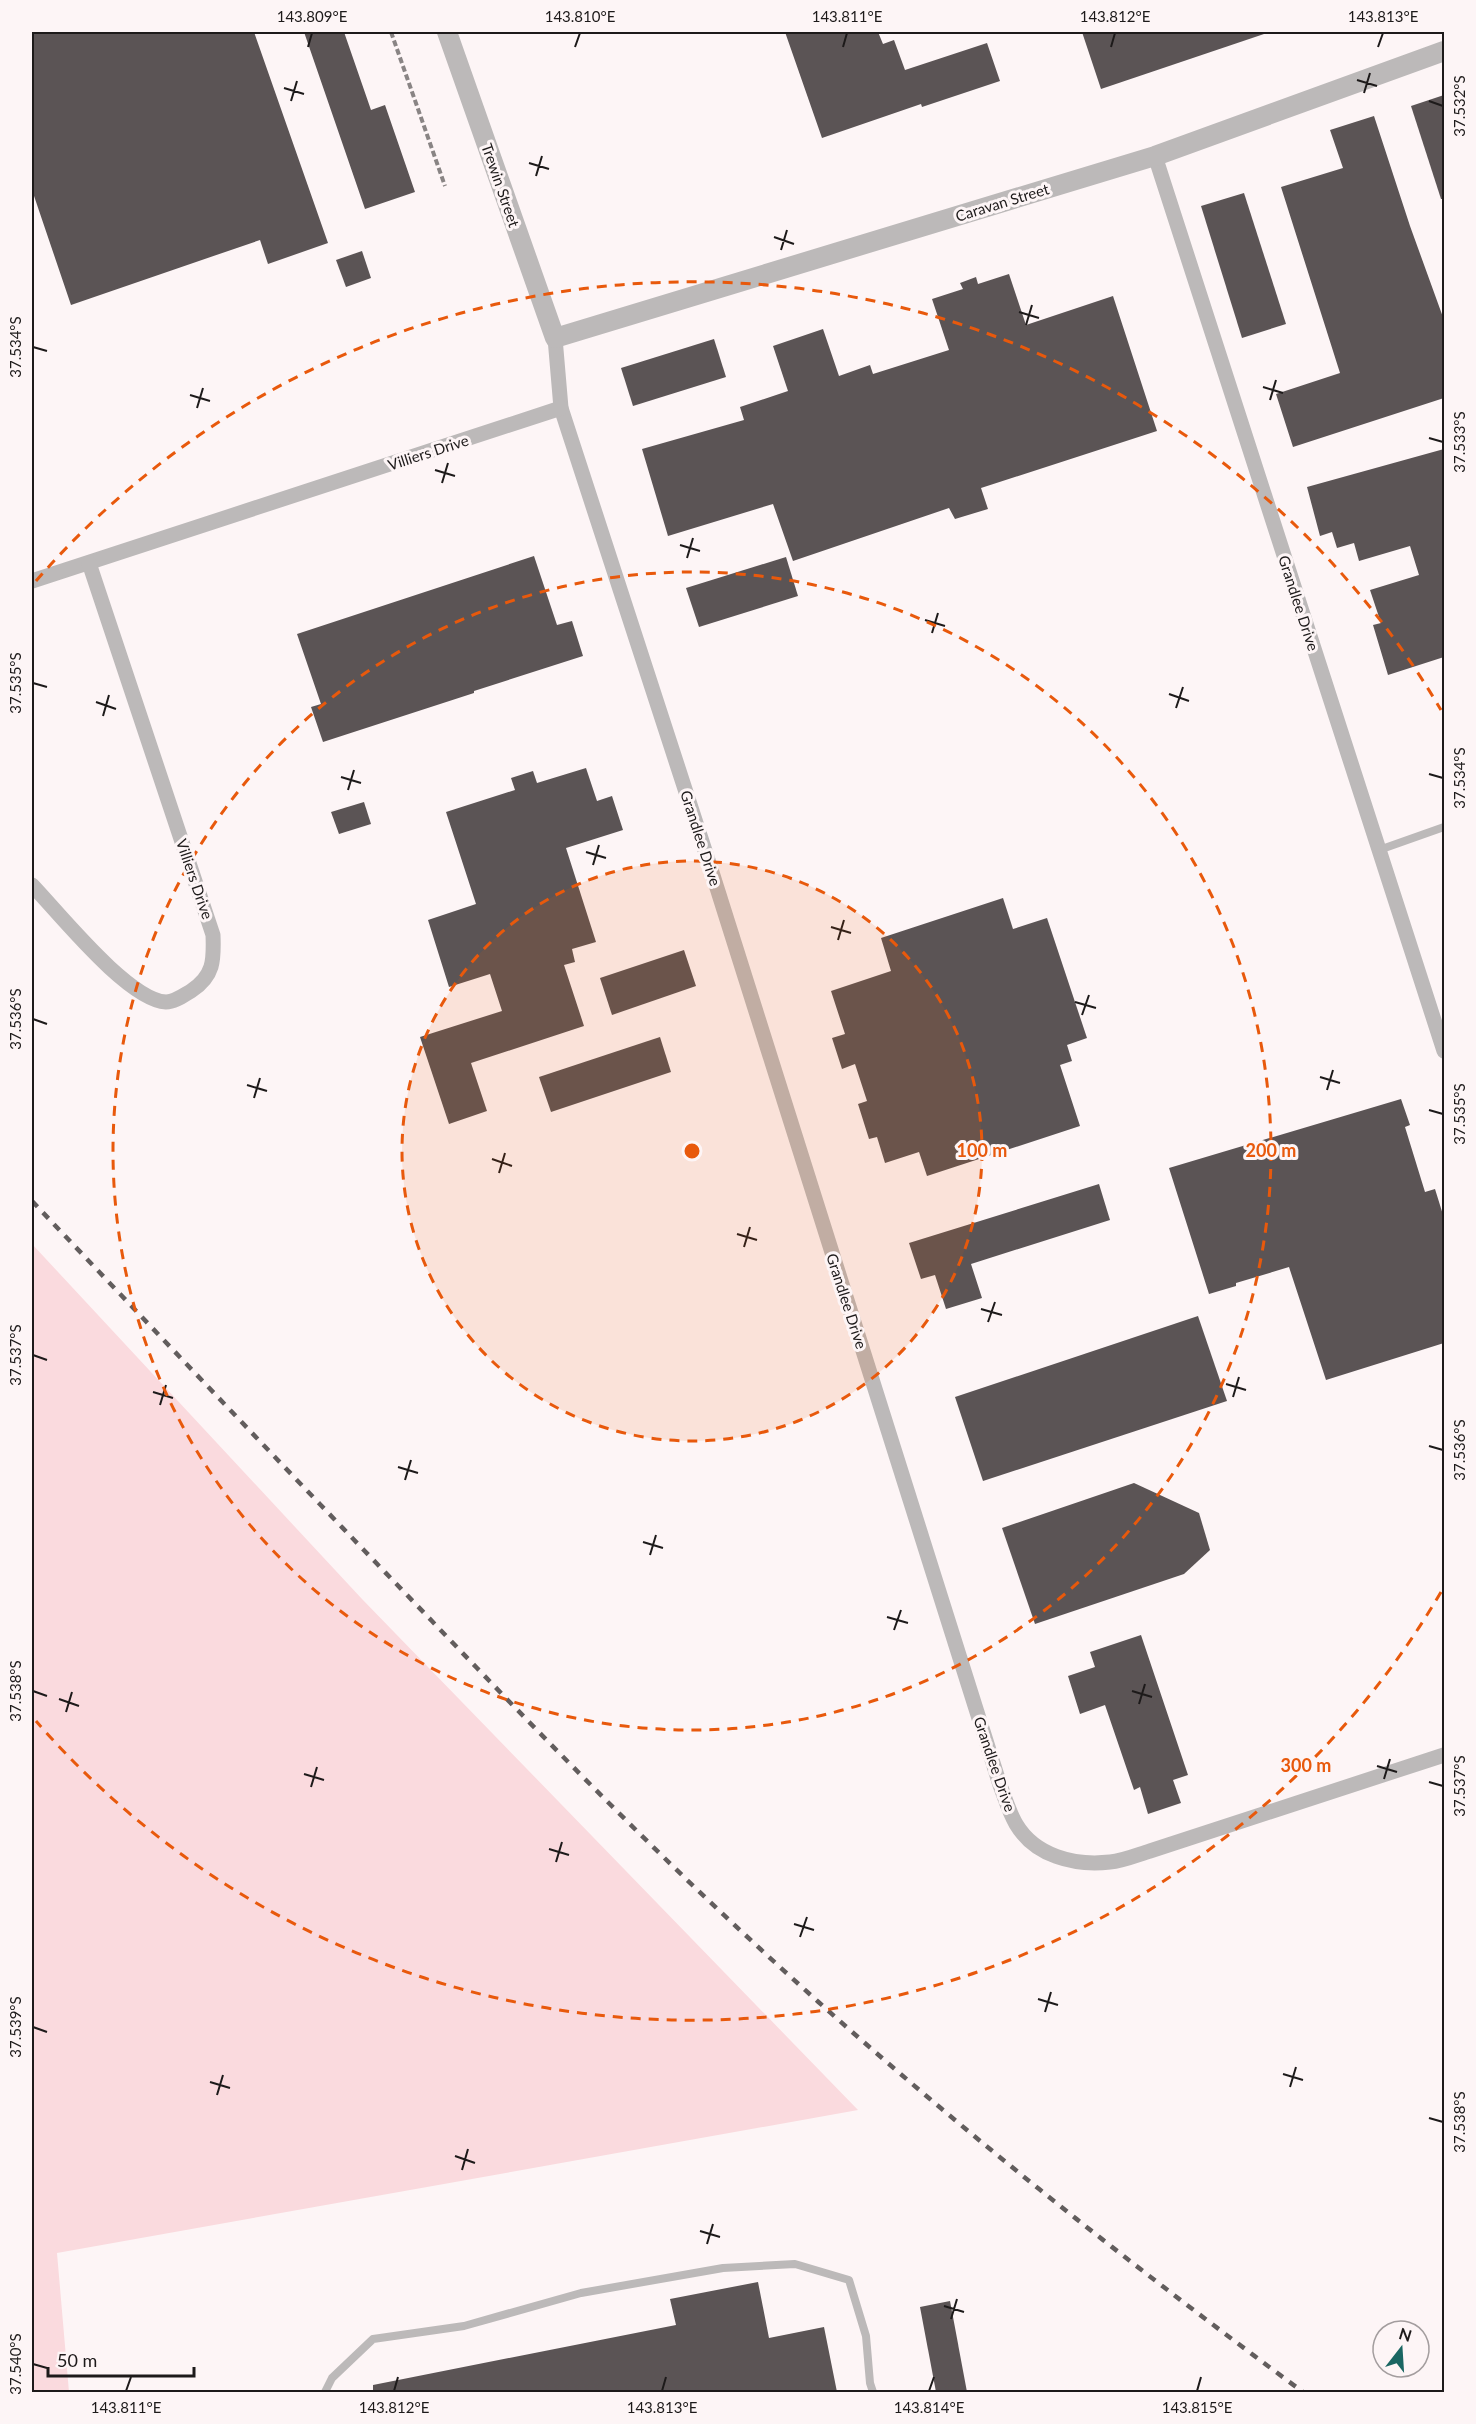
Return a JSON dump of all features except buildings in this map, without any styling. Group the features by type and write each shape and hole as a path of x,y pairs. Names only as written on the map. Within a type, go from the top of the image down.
{"street":[{"name":"Trewin Street","path":"447,32 555,338"},
{"name":"Caravan Street","path":"555,338 1155,156 1444,51"},
{"name":"Grandlee Drive","path":"1155,156 1444,1051"},
{"name":"Grandlee Drive","path":"555,338 561,408 714,880 1000,1785 1016,1824 1031,1843 1052,1856 1083,1862 1110,1862 1161,1848 1444,1755"},
{"name":"Villiers Drive","path":"32,581 561,408"},
{"name":"Villiers Drive","path":"32,885 117,976 140,993 166,1002 182,997 202,984 214,963 213,935 89,563"}],"lane":[{"path":"1379,850 1444,827"},
{"path":"325,2392 332,2378 373,2339 464,2326 581,2293 640,2282 723,2268 795,2264 849,2280 866,2337 870,2383 873,2392"}],"path":[{"path":"391,32 445,186"}],"shaded area":[{"path":"32,1244 362,1599 858,2110 57,2253 69,2392 32,2392"}],"railway":[{"path":"32,1201 530,1723 655,1849 741,1931 876,2053 1015,2170 1158,2283 1303,2392"}]}
